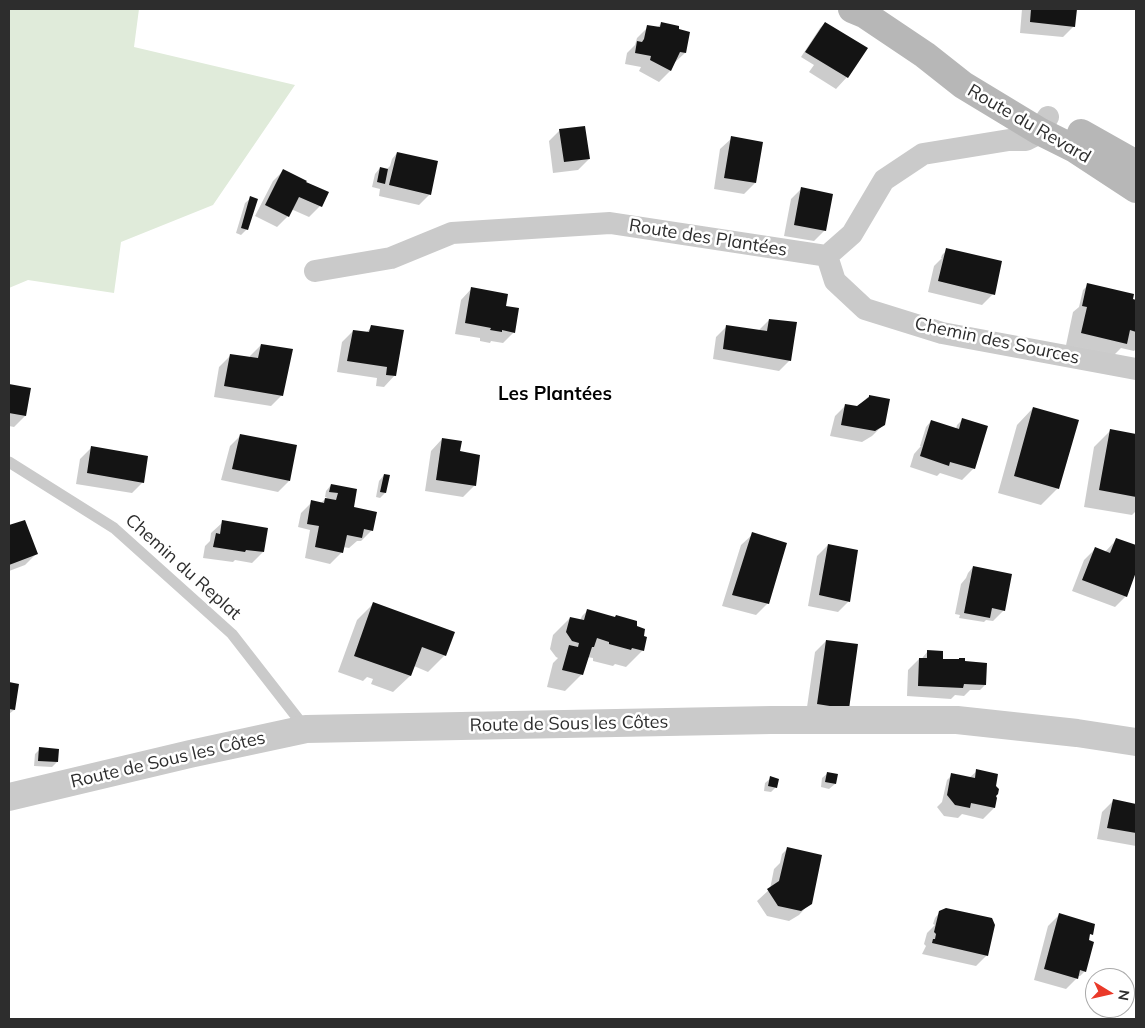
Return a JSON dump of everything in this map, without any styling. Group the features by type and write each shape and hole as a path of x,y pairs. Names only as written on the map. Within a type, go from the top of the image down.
{"main road":[{"name":"Route du Revard","path":"852,9 864,14 925,55 963,85 1044,124 1084,135 1136,164"},
{"name":"Route du Revard","path":"1044,124 1076,149 1136,188"}],"street":[{"path":"828,256 852,234 884,180 923,154 1009,140 1026,140 1036,135 1044,124"},
{"name":"Route des Plantées","path":"315,271 391,258 452,233 610,223 828,256"},
{"name":"Chemin des Sources","path":"828,256 835,281 865,309 942,333 1136,369"},
{"name":"Route de Sous les Côtes","path":"9,797 190,754 306,729 771,720 958,720 1077,733 1136,742"}],"lane":[{"name":"Chemin du Replat","path":"9,462 114,528 212,616 232,634 306,729"}],"green space":[{"path":"9,9 139,9 134,47 295,85 213,205 121,242 114,293 28,280 9,288"}],"building":[{"path":"1031,9 1077,9 1075,27 1030,22"},
{"path":"661,22 679,26 679,29 690,32 686,53 680,52 671,71 650,60 651,56 635,53 637,41 642,42 644,39 647,25 660,27"},
{"path":"825,22 868,48 848,78 805,52"},
{"path":"585,126 590,159 564,162 559,129"},
{"path":"731,136 763,142 756,183 724,178"},
{"path":"397,152 438,161 431,195 389,185"},
{"path":"380,167 388,169 385,184 377,182"},
{"path":"283,169 329,192 322,207 299,197 289,217 265,205"},
{"path":"801,187 833,194 826,231 794,225"},
{"path":"250,196 258,199 248,230 241,228"},
{"path":"946,248 1002,261 995,295 938,281"},
{"path":"1087,283 1134,294 1133,299 1136,300 1136,332 1130,330 1127,344 1081,333 1087,307 1082,306"},
{"path":"471,287 508,294 506,306 519,308 515,333 490,330 491,328 465,323"},
{"path":"769,319 797,322 791,361 723,349 726,325 767,331"},
{"path":"371,325 404,330 396,376 386,375 387,367 347,361 353,330 369,332"},
{"path":"261,344 293,349 283,396 224,386 230,354 258,358"},
{"path":"9,384 31,388 26,416 9,413"},
{"path":"869,395 890,399 885,425 875,431 841,425 845,404 857,406"},
{"path":"1033,407 1079,420 1059,489 1014,476"},
{"path":"962,418 988,426 975,469 950,462 949,466 920,456 931,420 959,429"},
{"path":"1110,429 1136,434 1136,497 1099,490"},
{"path":"240,434 297,445 290,481 232,469"},
{"path":"442,438 462,441 460,451 480,455 476,486 436,480"},
{"path":"91,446 148,456 144,483 87,473"},
{"path":"384,474 390,475 386,493 380,492"},
{"path":"331,484 357,489 354,507 377,512 373,531 364,529 362,538 347,535 343,553 315,547 319,526 307,524 311,500 324,503 325,498 336,500 338,493 329,492"},
{"path":"25,520 38,554 9,565 9,525"},
{"path":"222,520 268,528 264,552 246,550 245,552 213,547 216,533 220,534"},
{"path":"752,532 787,543 769,604 732,595"},
{"path":"1116,538 1136,545 1136,572 1127,597 1082,580 1095,547 1110,553"},
{"path":"828,544 858,550 850,602 819,595"},
{"path":"973,566 1012,574 1005,611 992,608 990,618 964,613"},
{"path":"373,602 455,632 446,656 422,647 411,676 354,656"},
{"path":"587,609 637,621 637,626 645,629 644,636 647,637 644,651 632,648 631,650 609,644 609,642 597,638 583,675 562,670 569,645 578,647 579,643 572,641 566,632 570,617 584,620"},
{"path":"826,640 858,644 849,709 817,704"},
{"path":"927,650 943,651 943,659 965,658 965,661 987,663 986,685 964,684 963,688 918,686 919,658 927,658"},
{"path":"9,682 19,684 15,710 9,709"},
{"path":"39,747 59,749 58,762 38,761"},
{"path":"976,769 998,774 996,786 999,789 995,808 971,803 970,808 955,805 947,795 951,773 975,778"},
{"path":"827,772 838,774 836,784 825,782"},
{"path":"770,776 779,779 777,788 768,786"},
{"path":"1113,799 1136,804 1136,833 1107,828"},
{"path":"787,847 822,855 812,904 801,911 778,906 767,889 779,881"},
{"path":"946,908 992,918 995,925 988,956 932,943 933,939 935,939 936,934 934,932 939,911"},
{"path":"1059,913 1095,924 1093,935 1090,934 1089,940 1094,942 1087,968 1085,968 1085,972 1080,970 1078,979 1044,969"}],"district":[{"name":"Les Plantées","path":"555,394"}]}
